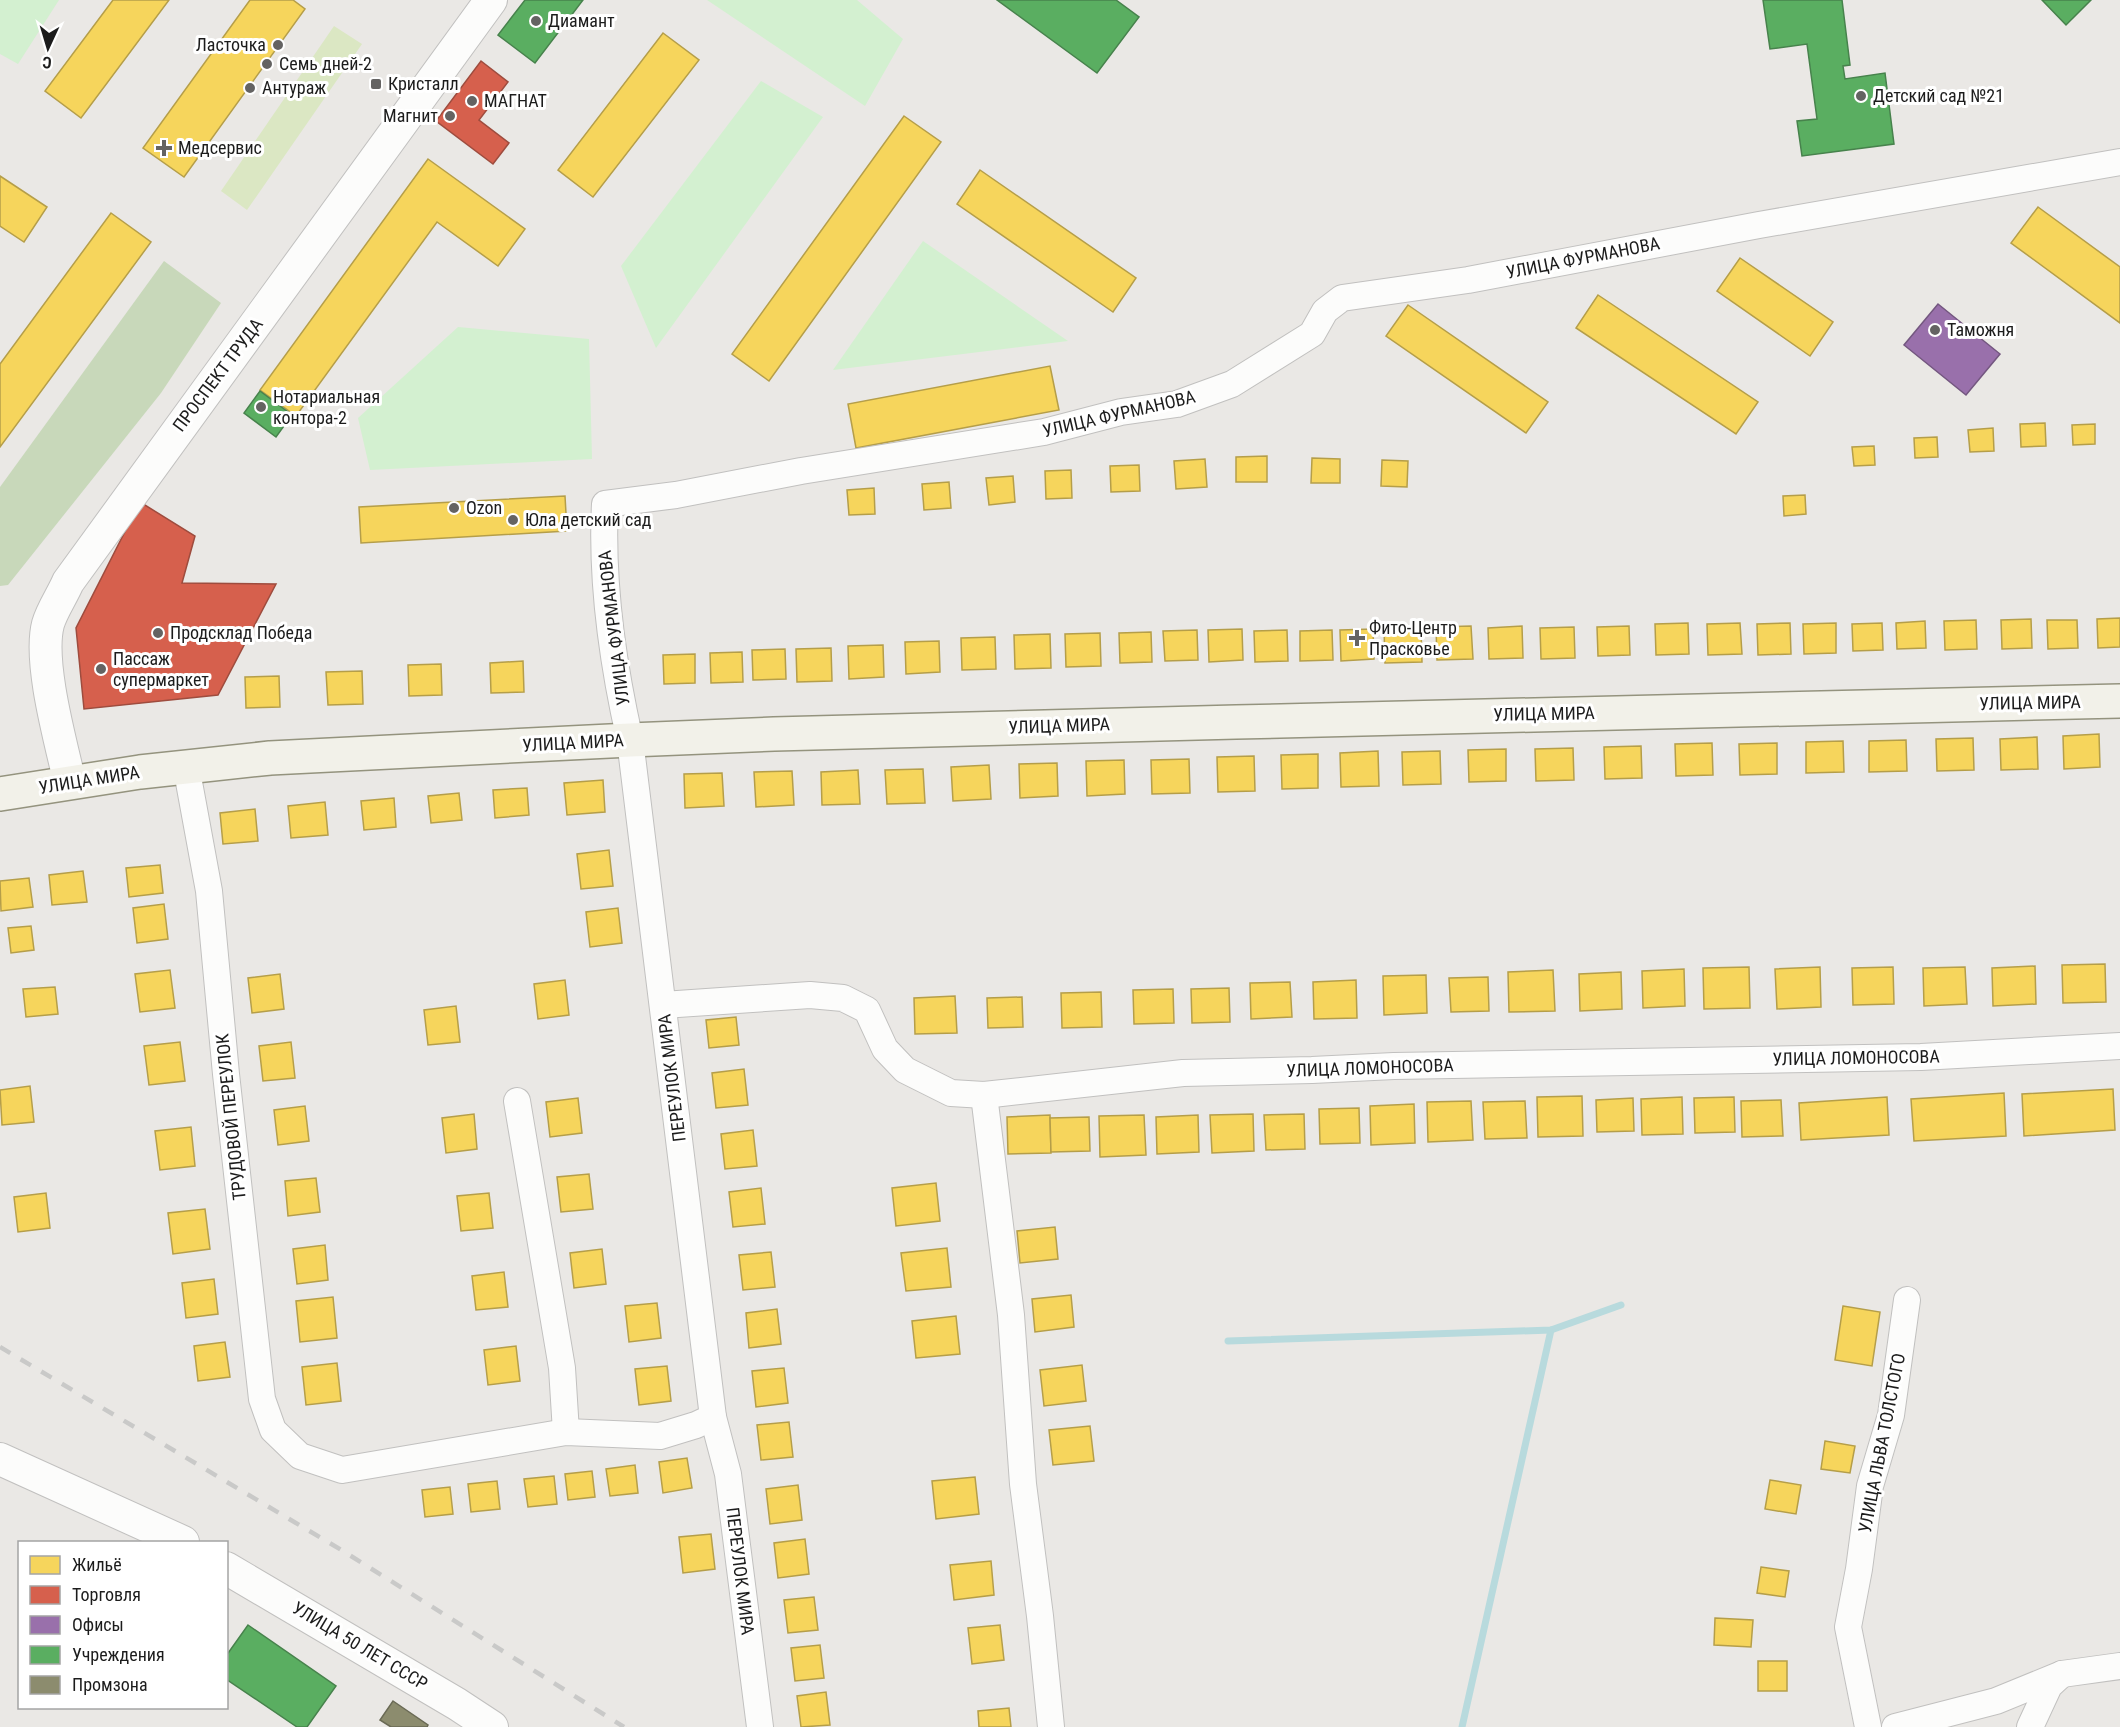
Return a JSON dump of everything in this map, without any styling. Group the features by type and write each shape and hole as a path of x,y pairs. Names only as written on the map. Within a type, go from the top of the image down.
{"main road":[{"name":"УЛИЦА МИРА","path":"0,794 186,766 270,758 630,740 1165,723 2120,701"}],"street":[{"name":"ПРОСПЕКТ ТРУДА","path":"70,783 52,701 46,649 48,624 68,582 491,0"},
{"name":"УЛИЦА ФУРМАНОВА","path":"630,740 617,681 603,539 605,504 676,495 801,471 1044,432 1121,411 1177,404 1232,384 1312,334 1325,310 1342,298 1468,280 1649,245 2120,162"},
{"name":"ПЕРЕУЛОК МИРА","path":"630,740 713,1417 728,1474 760,1727"},
{"name":"ТРУДОВОЙ ПЕРЕУЛОК","path":"186,766 209,891 226,1074 262,1399 273,1430 300,1456 342,1470 566,1432"},
{"name":"УЛИЦА ЛОМОНОСОВА","path":"663,1005 810,995 843,998 867,1010 885,1049 905,1070 951,1093 984,1095 1183,1073 1312,1071 1394,1066 1921,1058 2120,1046"},
{"path":"984,1095 1011,1315 1023,1484 1051,1727"},
{"path":"518,1101 562,1368 566,1432 660,1436 713,1417"},
{"name":"УЛИЦА ЛЬВА ТОЛСТОГО","path":"1868,1727 1848,1627 1859,1569 1870,1486 1891,1415 1907,1300"},
{"path":"0,1459 181,1541"},
{"name":"УЛИЦА 50 ЛЕТ СССР","path":"228,1569 492,1727"},
{"path":"1895,1727 1996,1701 2062,1674 2120,1666"},
{"path":"2030,1727 2049,1686 2062,1674"}],"green space":[{"path":"0,0 59,0 18,64 0,54"},
{"path":"707,0 857,0 903,39 865,106"},
{"path":"334,26 362,44 247,210 221,191"},
{"path":"761,81 823,117 656,348 621,266"},
{"path":"923,241 1068,341 833,370"},
{"path":"164,261 221,303 161,393 8,585 0,586 0,487"},
{"path":"458,327 589,339 592,459 370,470 358,418"}],"building: Жильё":[{"path":"113,0 169,0 81,118 45,91"},
{"path":"250,0 293,0 305,9 184,177 143,148"},
{"path":"663,33 699,60 593,197 558,170"},
{"path":"904,116 941,142 769,381 732,354"},
{"path":"428,159 525,229 498,266 437,222 296,416 260,390"},
{"path":"980,170 1136,278 1113,312 957,204"},
{"path":"0,176 47,207 24,242 0,226"},
{"path":"2038,207 2120,267 2120,323 2011,243"},
{"path":"111,213 151,242 0,447 0,364"},
{"path":"1740,258 1833,322 1810,356 1717,291"},
{"path":"1598,295 1758,402 1736,434 1576,328"},
{"path":"1408,305 1548,402 1526,433 1386,336"},
{"path":"1050,366 1059,410 856,448 848,404"},
{"path":"2045,423 2046,446 2021,447 2020,424"},
{"path":"2095,424 2095,444 2073,445 2072,425"},
{"path":"1993,428 1994,451 1970,452 1968,430"},
{"path":"1937,437 1938,457 1915,458 1914,438"},
{"path":"1874,446 1875,465 1854,466 1852,447"},
{"path":"1267,456 1267,482 1236,482 1236,457"},
{"path":"1312,458 1340,459 1340,483 1311,483"},
{"path":"1205,459 1207,487 1176,489 1174,461"},
{"path":"1382,460 1408,461 1407,487 1381,486"},
{"path":"1139,465 1140,491 1111,492 1110,466"},
{"path":"1071,470 1072,498 1046,499 1045,471"},
{"path":"1013,476 1015,502 989,505 986,478"},
{"path":"949,482 951,508 924,510 922,484"},
{"path":"874,488 875,514 849,515 847,490"},
{"path":"1805,495 1806,514 1784,516 1783,496"},
{"path":"565,496 567,531 361,543 359,507"},
{"path":"2120,618 2120,647 2098,648 2097,619"},
{"path":"2031,619 2032,648 2002,649 2001,620"},
{"path":"1976,620 1977,649 1945,650 1944,621"},
{"path":"2047,620 2077,620 2078,648 2048,649"},
{"path":"1925,621 1926,648 1897,649 1896,623"},
{"path":"1688,623 1689,654 1656,655 1655,624"},
{"path":"1740,623 1742,654 1708,655 1707,624"},
{"path":"1790,623 1791,654 1758,655 1757,624"},
{"path":"1836,623 1836,653 1804,654 1803,624"},
{"path":"1882,623 1883,650 1853,651 1852,624"},
{"path":"1471,626 1473,659 1437,660 1436,627"},
{"path":"1522,626 1523,658 1489,659 1488,628"},
{"path":"1629,626 1630,655 1598,656 1597,627"},
{"path":"1421,627 1422,662 1385,663 1384,628"},
{"path":"1574,627 1575,658 1541,659 1540,628"},
{"path":"1242,629 1243,660 1209,662 1208,630"},
{"path":"1373,629 1374,659 1341,661 1340,630"},
{"path":"1197,630 1198,660 1165,661 1163,631"},
{"path":"1287,630 1288,661 1255,662 1254,631"},
{"path":"1332,630 1333,660 1300,661 1300,631"},
{"path":"1151,632 1152,662 1120,663 1119,633"},
{"path":"1100,633 1101,666 1066,667 1065,634"},
{"path":"1050,634 1051,668 1015,669 1014,635"},
{"path":"995,637 996,669 962,670 961,638"},
{"path":"939,641 940,672 906,674 905,642"},
{"path":"883,645 884,677 849,679 848,646"},
{"path":"831,648 832,681 797,682 796,649"},
{"path":"785,649 786,679 753,680 752,650"},
{"path":"742,652 743,682 711,683 710,653"},
{"path":"695,654 695,683 664,684 663,655"},
{"path":"523,661 524,692 491,693 490,663"},
{"path":"441,664 442,695 409,696 408,665"},
{"path":"362,671 363,704 328,705 326,672"},
{"path":"279,676 280,707 246,708 245,677"},
{"path":"2099,734 2100,767 2064,769 2063,736"},
{"path":"2037,737 2038,769 2001,770 2000,739"},
{"path":"1973,738 1974,770 1937,771 1936,739"},
{"path":"1906,740 1907,771 1869,772 1869,741"},
{"path":"1843,741 1844,772 1806,773 1806,742"},
{"path":"1712,743 1713,775 1676,776 1675,744"},
{"path":"1777,743 1777,774 1740,775 1739,744"},
{"path":"1641,746 1642,778 1605,779 1604,747"},
{"path":"1573,748 1574,780 1536,781 1535,749"},
{"path":"1506,749 1506,781 1469,782 1468,750"},
{"path":"1378,751 1379,786 1341,787 1340,753"},
{"path":"1440,751 1441,784 1403,785 1402,752"},
{"path":"1318,754 1318,788 1282,789 1281,755"},
{"path":"1254,756 1255,791 1218,792 1217,757"},
{"path":"1189,759 1190,793 1152,794 1151,760"},
{"path":"1124,760 1125,794 1087,796 1086,761"},
{"path":"1057,763 1058,796 1020,798 1019,764"},
{"path":"989,765 991,799 953,801 951,767"},
{"path":"923,769 925,803 887,804 885,770"},
{"path":"858,770 860,804 822,805 821,772"},
{"path":"792,771 794,805 756,807 754,772"},
{"path":"722,773 724,806 685,808 684,774"},
{"path":"603,780 605,812 567,815 564,783"},
{"path":"527,788 529,815 495,818 493,790"},
{"path":"459,793 462,820 431,823 428,796"},
{"path":"394,798 396,827 364,830 361,801"},
{"path":"325,802 328,835 291,838 288,806"},
{"path":"255,809 258,841 223,844 220,813"},
{"path":"609,850 613,886 581,889 577,854"},
{"path":"160,865 163,893 129,897 126,868"},
{"path":"83,871 87,902 52,905 49,875"},
{"path":"29,878 33,907 1,911 0,881"},
{"path":"164,904 168,939 137,943 133,908"},
{"path":"618,908 622,943 590,947 586,912"},
{"path":"31,926 34,950 11,953 8,928"},
{"path":"2105,964 2106,1002 2063,1003 2062,965"},
{"path":"2035,966 2036,1004 1993,1006 1992,968"},
{"path":"1749,967 1750,1008 1704,1009 1703,968"},
{"path":"1820,967 1821,1007 1777,1009 1775,969"},
{"path":"1893,967 1894,1004 1853,1005 1852,968"},
{"path":"1965,967 1967,1004 1924,1006 1923,968"},
{"path":"1684,969 1685,1006 1643,1008 1642,971"},
{"path":"170,970 175,1008 140,1012 135,974"},
{"path":"1553,970 1555,1011 1509,1012 1508,972"},
{"path":"1621,972 1622,1009 1580,1011 1579,974"},
{"path":"280,974 284,1009 252,1013 248,978"},
{"path":"1426,975 1427,1013 1384,1015 1383,976"},
{"path":"1488,977 1489,1011 1451,1012 1449,978"},
{"path":"565,980 569,1015 538,1019 534,984"},
{"path":"1356,980 1357,1018 1314,1019 1313,982"},
{"path":"1290,982 1292,1017 1251,1019 1250,983"},
{"path":"55,987 58,1014 26,1017 23,989"},
{"path":"1229,988 1230,1022 1192,1023 1191,989"},
{"path":"1173,989 1174,1023 1134,1024 1133,990"},
{"path":"1101,992 1102,1027 1062,1028 1061,993"},
{"path":"955,996 957,1033 915,1034 914,998"},
{"path":"1022,997 1023,1027 988,1028 987,998"},
{"path":"456,1006 460,1042 428,1045 424,1010"},
{"path":"736,1017 739,1045 709,1048 706,1020"},
{"path":"180,1042 185,1081 149,1085 144,1046"},
{"path":"291,1042 295,1078 263,1081 259,1046"},
{"path":"744,1069 748,1105 716,1108 712,1073"},
{"path":"30,1086 34,1122 2,1125 0,1090"},
{"path":"2113,1089 2115,1130 2024,1136 2022,1094"},
{"path":"2004,1093 2006,1136 1914,1141 1911,1099"},
{"path":"1582,1096 1583,1136 1538,1137 1537,1097"},
{"path":"1682,1097 1683,1134 1642,1135 1641,1099"},
{"path":"1734,1097 1735,1132 1695,1133 1694,1098"},
{"path":"1887,1097 1889,1135 1801,1140 1799,1103"},
{"path":"578,1098 582,1133 550,1137 546,1102"},
{"path":"1633,1098 1634,1131 1597,1132 1596,1100"},
{"path":"1781,1100 1783,1136 1742,1137 1741,1101"},
{"path":"1471,1101 1473,1140 1428,1142 1427,1102"},
{"path":"1525,1101 1527,1138 1485,1139 1483,1102"},
{"path":"1414,1104 1415,1143 1371,1145 1370,1106"},
{"path":"305,1106 309,1141 278,1145 274,1110"},
{"path":"1359,1108 1360,1143 1320,1144 1319,1109"},
{"path":"474,1114 477,1149 446,1153 442,1118"},
{"path":"1253,1114 1254,1151 1212,1153 1210,1115"},
{"path":"1304,1114 1305,1149 1266,1150 1264,1115"},
{"path":"1050,1115 1051,1153 1008,1154 1007,1117"},
{"path":"1144,1115 1146,1155 1100,1157 1099,1116"},
{"path":"1198,1115 1199,1152 1157,1154 1156,1117"},
{"path":"1089,1117 1090,1151 1051,1152 1050,1118"},
{"path":"191,1127 195,1166 160,1170 155,1131"},
{"path":"753,1130 757,1166 725,1169 721,1134"},
{"path":"589,1174 593,1209 561,1212 557,1177"},
{"path":"316,1178 320,1212 288,1216 285,1181"},
{"path":"936,1183 940,1221 896,1226 892,1188"},
{"path":"761,1188 765,1224 733,1227 729,1192"},
{"path":"46,1193 50,1228 18,1232 14,1197"},
{"path":"489,1193 493,1228 461,1231 457,1196"},
{"path":"205,1209 210,1249 173,1254 168,1213"},
{"path":"1055,1227 1058,1259 1020,1263 1017,1231"},
{"path":"325,1245 328,1280 297,1284 293,1249"},
{"path":"947,1248 951,1287 906,1291 901,1253"},
{"path":"602,1249 606,1284 574,1288 570,1253"},
{"path":"771,1252 775,1287 743,1290 739,1255"},
{"path":"504,1272 508,1307 476,1310 472,1276"},
{"path":"214,1279 218,1314 186,1318 182,1283"},
{"path":"1071,1295 1074,1327 1035,1332 1032,1299"},
{"path":"333,1297 337,1338 300,1342 296,1301"},
{"path":"657,1303 661,1338 629,1342 625,1306"},
{"path":"1843,1306 1880,1312 1872,1366 1835,1360"},
{"path":"777,1309 781,1344 749,1348 746,1313"},
{"path":"956,1316 960,1354 916,1358 912,1321"},
{"path":"225,1342 230,1377 198,1381 194,1346"},
{"path":"516,1346 520,1381 488,1385 484,1350"},
{"path":"337,1363 341,1401 306,1405 302,1367"},
{"path":"1082,1365 1086,1401 1044,1406 1040,1370"},
{"path":"667,1366 671,1401 639,1405 635,1369"},
{"path":"784,1368 788,1403 756,1407 752,1371"},
{"path":"789,1422 793,1457 761,1460 757,1425"},
{"path":"1090,1426 1094,1461 1053,1465 1049,1430"},
{"path":"1825,1441 1855,1446 1850,1473 1821,1469"},
{"path":"687,1458 692,1488 663,1493 659,1462"},
{"path":"635,1465 638,1493 610,1496 606,1469"},
{"path":"592,1471 595,1497 568,1500 565,1474"},
{"path":"554,1476 557,1504 528,1507 524,1479"},
{"path":"975,1477 979,1514 936,1519 932,1481"},
{"path":"1770,1480 1801,1485 1796,1514 1765,1509"},
{"path":"497,1481 500,1509 471,1512 468,1484"},
{"path":"798,1485 802,1520 770,1524 766,1489"},
{"path":"450,1487 453,1514 425,1517 422,1490"},
{"path":"711,1534 715,1569 683,1573 679,1537"},
{"path":"805,1539 809,1574 778,1578 774,1543"},
{"path":"991,1561 994,1595 954,1600 950,1565"},
{"path":"1761,1567 1789,1571 1785,1597 1757,1593"},
{"path":"814,1597 818,1630 788,1633 784,1600"},
{"path":"1715,1618 1753,1620 1751,1647 1714,1645"},
{"path":"1000,1625 1004,1660 972,1664 968,1628"},
{"path":"820,1645 824,1678 795,1681 791,1648"},
{"path":"1758,1661 1787,1661 1787,1691 1758,1691"},
{"path":"826,1692 830,1725 801,1727 797,1696"},
{"path":"1009,1708 1011,1727 979,1727 978,1711"}],"building: Торговля":[{"name":"МАГНАТ","path":"481,61 508,82 479,120 509,143 493,164 436,121"},
{"path":"140,502 195,536 182,583 276,584 218,695 84,709 76,628"}],"building: Офисы":[{"path":"1938,304 2000,354 1966,395 1904,345"}],"building: Учреждения":[{"path":"525,0 583,0 535,63 498,35"},
{"path":"997,0 1116,0 1139,17 1097,73"},
{"path":"1763,0 1842,0 1850,65 1843,66 1845,79 1885,73 1894,144 1802,156 1797,121 1817,119 1807,44 1770,49"},
{"path":"2042,0 2091,0 2066,25"},
{"path":"260,391 292,415 276,437 244,413"},
{"path":"248,1625 336,1686 307,1727 297,1727 228,1680 228,1653"}],"building: Промзона":[{"path":"393,1701 428,1725 427,1727 391,1727 380,1720"}],"waterway":[{"path":"1228,1341 1551,1330 1621,1305"},
{"path":"1462,1727 1551,1330"}],"railway":[{"path":"0,1347 343,1551 624,1727"}],"place":[{"name":"Диамант","path":"536,21"},
{"name":"Ласточка","path":"278,45"},
{"name":"Семь дней-2","path":"267,64"},
{"name":"Кристалл","path":"376,84"},
{"name":"Антураж","path":"250,88"},
{"name":"Детский сад №21","path":"1861,96"},
{"name":"МАГНАТ","path":"472,101"},
{"name":"Магнит","path":"450,116"},
{"name":"Медсервис","path":"164,148"},
{"name":"Таможня","path":"1935,330"},
{"name":"Нотариальная контора-2","path":"261,407"},
{"name":"Ozon","path":"454,508"},
{"name":"Юла детский сад","path":"513,520"},
{"name":"Продсклад Победа","path":"158,633"},
{"name":"Фито-Центр Прасковье","path":"1357,638"},
{"name":"Пассаж супермаркет","path":"101,669"}]}
